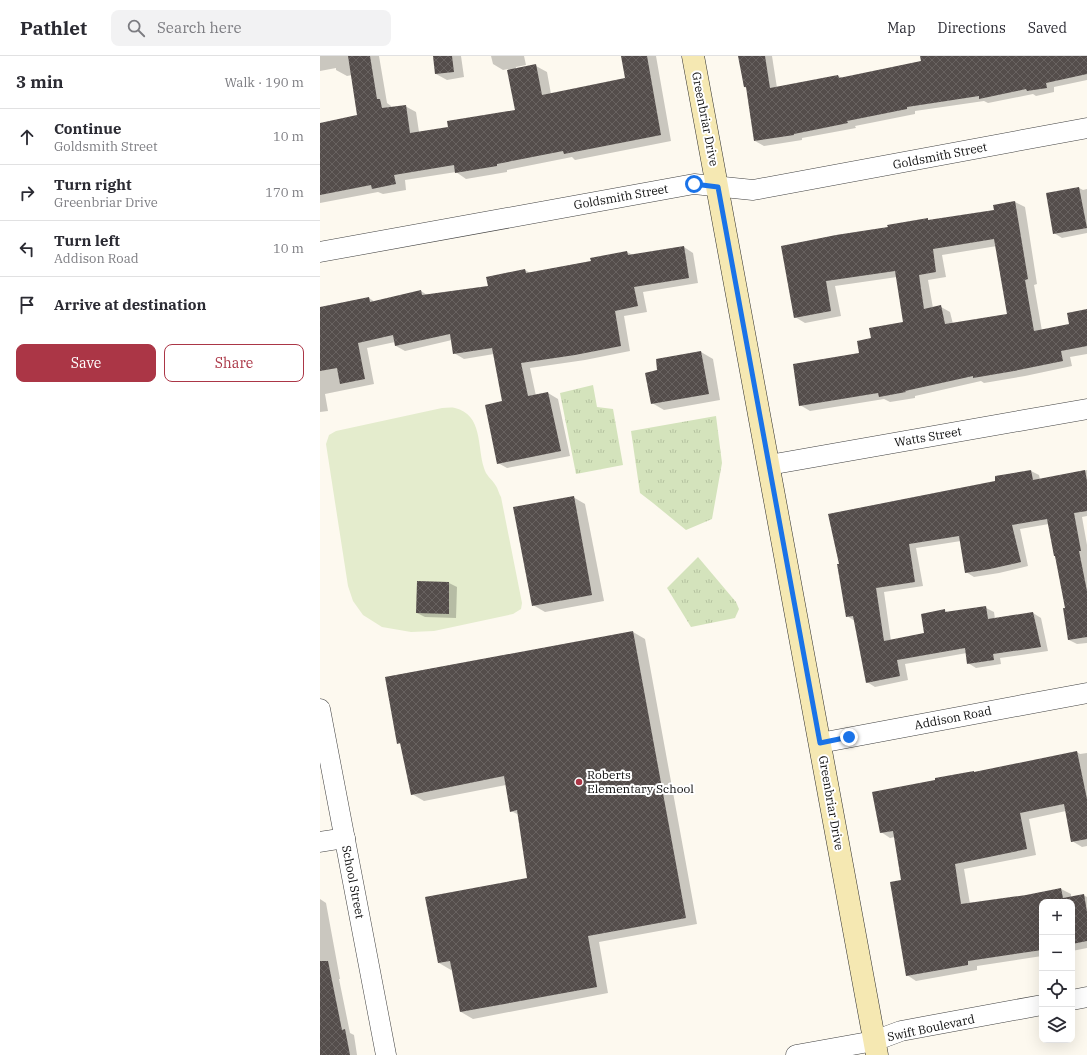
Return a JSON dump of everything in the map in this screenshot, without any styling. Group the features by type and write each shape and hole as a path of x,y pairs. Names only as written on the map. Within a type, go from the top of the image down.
{"main road":[{"name":"Greenbriar Drive","path":"693,56 876,1048"}],"street":[{"name":"Goldsmith Street","path":"320,252 694,184 753,190 1087,128"},
{"name":"Watts Street","path":"769,465 1087,409"},
{"name":"Addison Road","path":"820,743 1087,693"},
{"name":"School Street","path":"320,709 386,1055"},
{"path":"320,842 345,838"},
{"path":"1075,999 1087,997"},
{"name":"Swift Boulevard","path":"796,1055 876,1048 901,1031 1039,1006"}],"green space":[{"path":"593,385 597,407 613,409 623,465 576,474 560,393"},
{"path":"442,408 453,408 464,412 475,424 485,471 496,486 501,497 522,603 521,609 513,614 434,631 411,632 382,627 363,615 353,601 348,586 326,444 329,435 336,431"},
{"path":"716,416 722,463 712,519 686,530 640,493 631,431"},
{"path":"698,557 736,602 739,609 735,618 691,627 667,588"}],"building":[{"path":"348,56 370,56 377,99 380,99 382,108 406,105 410,133 448,127 447,121 515,110 507,70 536,64 542,95 625,78 621,56 647,56 661,135 564,154 563,151 497,164 497,166 455,173 454,165 394,175 396,184 372,189 371,185 320,195 320,123 357,115"},
{"path":"433,56 452,56 454,72 435,74"},
{"path":"738,56 765,56 770,88 838,75 839,78 921,61 920,56 1087,56 1087,74 1046,83 1047,88 1027,91 1026,89 979,99 979,96 907,107 907,109 847,121 848,123 794,135 754,141 746,87 744,87"},
{"path":"1079,187 1087,228 1053,234 1046,193"},
{"path":"1015,201 1028,279 1025,280 1034,331 1069,324 1067,313 1087,309 1087,346 1061,351 1063,361 973,378 973,376 879,397 878,393 799,406 793,364 859,353 857,341 871,338 869,328 903,322 895,271 826,281 831,311 794,318 781,246 836,235 888,227 887,225 928,218 928,220 994,210 993,205","holes":["994,239 1007,314 945,324 941,305 924,309 919,275 936,272 933,249"]},
{"path":"684,246 689,278 634,287 638,306 615,311 621,346 521,363 528,396 548,392 561,451 497,464 485,405 502,401 492,348 453,354 450,334 395,346 393,335 358,343 365,379 340,384 337,368 320,371 320,307 369,297 370,302 421,290 422,295 488,286 486,277 525,269 526,273 591,261 590,258 627,251 628,255"},
{"path":"701,351 709,394 651,404 645,373 657,370 656,359"},
{"path":"1031,470 1033,480 1085,470 1087,481 1087,511 1074,513 1081,551 1079,551 1087,591 1087,637 1068,640 1063,608 1065,608 1047,519 1012,525 1021,562 990,569 965,573 959,536 909,544 915,582 876,588 884,641 924,633 921,614 945,609 945,612 986,606 988,619 1033,612 1041,647 993,654 994,660 967,664 965,648 897,660 900,676 866,683 853,616 846,617 837,564 839,564 828,514 995,481 995,476"},
{"path":"574,496 592,595 532,606 513,507"},
{"path":"417,581 449,582 449,614 416,613"},
{"path":"633,631 686,918 588,936 597,987 460,1012 450,961 438,963 425,897 527,878 517,810 510,812 504,776 411,795 400,743 397,744 385,677"},
{"path":"1077,751 1087,799 1087,839 1071,842 1064,804 1020,813 1027,849 955,864 961,904 1026,895 1061,888 1063,898 1084,894 1087,912 1087,941 1075,943 1075,899 1039,899 1039,950 968,961 968,965 906,976 890,882 901,880 893,831 880,833 872,792 935,780 935,778 974,772"},
{"path":"320,961 328,961 342,1030 345,1029 350,1055 320,1055"}],"place":[{"name":"Roberts Elementary School","path":"579,782"}],"route":[{"path":"694,184 718,187 820,743 849,737"}]}
